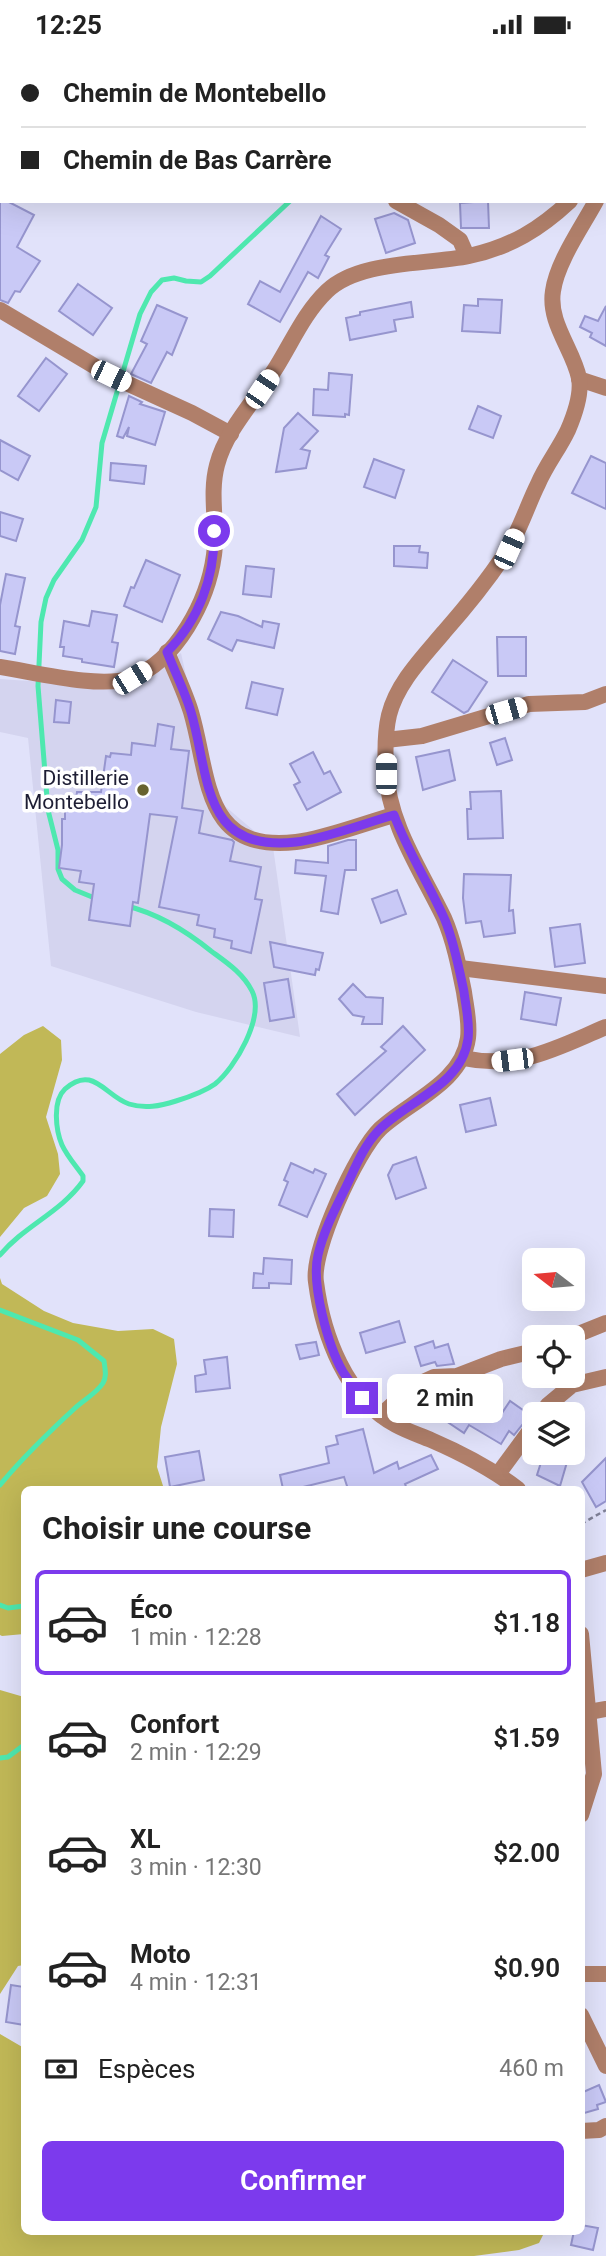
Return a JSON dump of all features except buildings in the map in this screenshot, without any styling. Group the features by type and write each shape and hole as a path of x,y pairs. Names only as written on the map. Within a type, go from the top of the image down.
{"street":[{"path":"400,203 460,240 467,256"},
{"path":"0,667 107,682 132,678 153,664 179,640 198,609 209,579 214,552 213,486 222,450 277,366 308,312 328,290 345,278 381,268 467,256 510,243 544,225 568,203"},
{"path":"513,1486 498,1474 397,1425 362,1398 343,1371 325,1323 315,1279 318,1255 333,1214 364,1149 379,1130 446,1079 463,1058 468,1041 469,1024 460,968 445,921 394,815 386,774 389,714 401,687 416,666 478,592 509,549 539,481 569,428 578,398 579,379 553,311 553,291 560,267 596,203"},
{"path":"0,310 111,376 231,434"},
{"path":"579,379 606,388"},
{"path":"167,652 191,711 210,797 223,822 246,836 271,844 298,842 394,815"},
{"path":"386,740 422,736 529,704 585,702 606,694"},
{"path":"460,968 606,986"},
{"path":"463,1058 488,1063 536,1057 606,1027"},
{"path":"585,1331 606,1323"},
{"path":"381,1415 412,1387 434,1377 457,1376 522,1355"},
{"path":"585,1379 606,1377"},
{"path":"498,1474 522,1441"},
{"path":"585,1569 606,1563"},
{"path":"585,1672 600,1774 585,1806"},
{"path":"589,1712 606,1709"},
{"path":"585,1974 606,1974"},
{"path":"585,2023 606,2066"},
{"path":"585,2131 599,2130 606,2126"}],"path":[{"path":"585,1522 606,1510"}],"shaded area":[{"path":"181,653 213,796 273,847 300,1037 196,1012 51,966 28,738 0,732 0,679 118,687 149,676"},
{"path":"43,1026 61,1040 62,1060 46,1117 58,1154 60,1174 47,1196 24,1208 0,1237 0,1054 24,1035"},
{"path":"0,1278 2,1284 44,1311 73,1323 118,1331 153,1329 174,1339 177,1364 161,1427 157,1467 163,1486 21,1486 21,1634 0,1635"},
{"path":"0,1690 21,1696 21,1966 18,1966 0,1994"},
{"path":"0,2034 21,2046 21,2235 543,2235 539,2243 519,2250 474,2256 0,2256"}],"waterway":[{"path":"97,899 75,890 62,879 48,810 38,686 41,622 46,598 54,580 82,540 96,507 102,443 140,314 151,292 162,280 174,278 201,282 288,203"},
{"path":"0,1255 64,1202 83,1181 83,1176 64,1149 58,1132 58,1101 65,1089 75,1082 91,1081 121,1100 141,1106 170,1103 186,1098 211,1087 223,1076 239,1054 251,1028 255,1002 252,991 239,973 161,918 127,906"},
{"path":"0,1310 78,1340 104,1361 105,1372 100,1387 45,1436 0,1485"},
{"path":"0,1605 8,1608 21,1606"},
{"path":"0,1758 8,1757 21,1747"}],"place":[{"name":"Distillerie Montebello","path":"143,790"}],"route":[{"path":"214,531 214,552 209,579 198,609 179,640 167,652 191,711 210,797 223,822 246,836 271,844 298,842 394,815 445,921 460,968 469,1024 463,1058 446,1079 379,1130 364,1149 333,1214 318,1255 315,1279 325,1323 343,1371 362,1398"}]}
